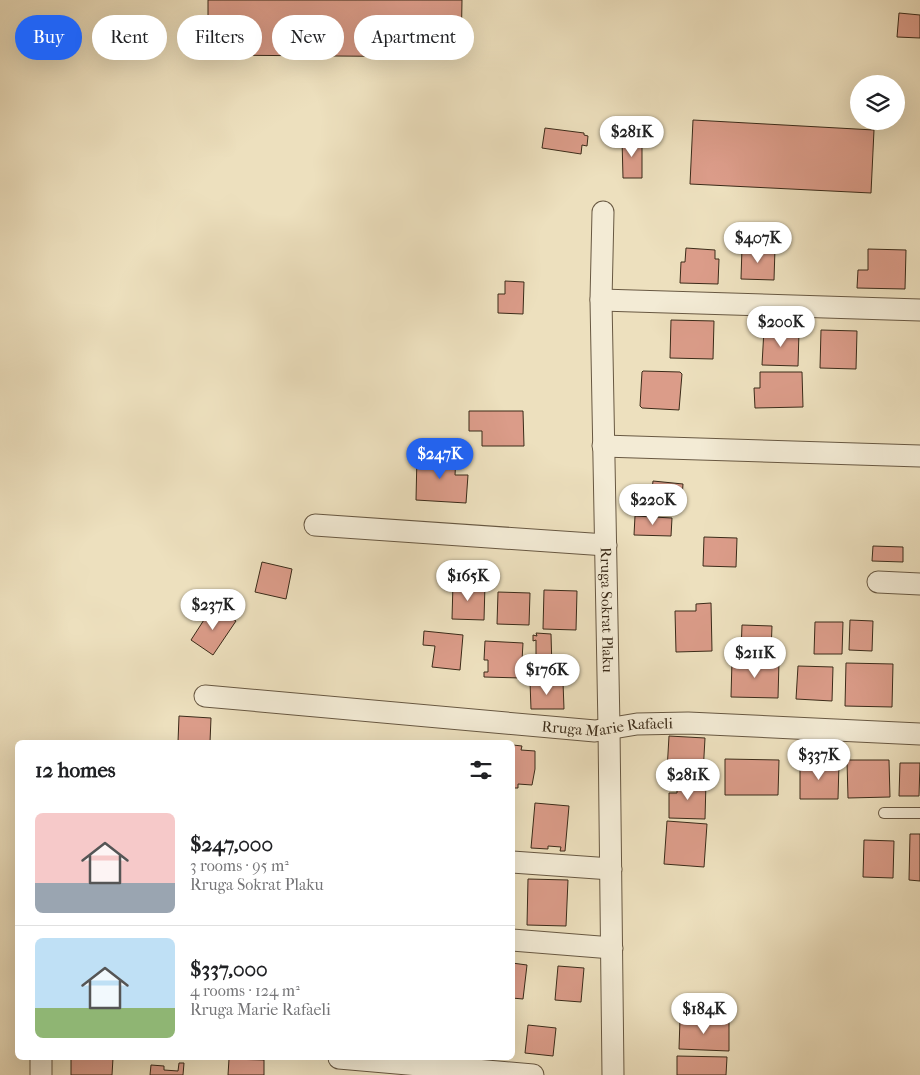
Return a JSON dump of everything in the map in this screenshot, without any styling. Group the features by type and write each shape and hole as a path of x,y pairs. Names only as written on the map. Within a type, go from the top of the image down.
{"street":[{"name":"Rruga Sokrat Plaku","path":"603,212 601,300 613,1075"},
{"path":"601,300 920,310"},
{"path":"604,446 920,456"},
{"path":"315,525 606,545"},
{"path":"878,582 920,584"},
{"name":"Rruga Marie Rafaeli","path":"205,696 595,731 637,724 688,723 920,734"},
{"path":"515,862 611,869"},
{"path":"515,940 612,948"},
{"path":"41,1060 41,1075"},
{"path":"362,1060 533,1075"}],"lane":[{"path":"884,813 920,813"}],"building":[{"path":"208,0 462,0 462,15 354,15 354,56 344,56 344,15 272,15 272,56 262,55 262,15 208,15"},
{"path":"899,13 920,15 920,38 897,37"},
{"path":"693,120 874,130 871,193 690,184"},
{"path":"545,128 584,133 584,135 588,136 587,146 582,145 581,154 542,148"},
{"path":"642,138 642,178 623,178 622,139"},
{"path":"742,247 775,248 774,280 741,279"},
{"path":"686,248 715,250 715,259 719,259 718,284 680,283 681,262 685,262"},
{"path":"868,249 906,250 905,289 857,288 858,270 868,270"},
{"path":"505,281 524,282 523,314 498,313 498,294 505,294"},
{"path":"671,320 714,321 713,359 670,358"},
{"path":"764,329 799,331 798,366 762,365"},
{"path":"821,330 857,331 856,369 820,368"},
{"path":"643,371 680,372 682,374 679,410 642,408 640,406"},
{"path":"760,372 802,372 803,407 755,408 754,388 760,388"},
{"path":"469,411 523,411 524,446 482,446 482,431 469,431"},
{"path":"417,455 456,457 455,475 468,475 466,503 416,500"},
{"path":"653,481 683,484 681,511 650,508"},
{"path":"635,516 672,518 671,536 634,535"},
{"path":"704,537 737,538 736,567 703,566"},
{"path":"873,546 903,547 903,562 872,561"},
{"path":"262,562 292,569 286,599 255,592"},
{"path":"453,583 485,584 484,620 452,619"},
{"path":"544,590 577,591 576,630 543,629"},
{"path":"498,592 530,593 529,625 497,624"},
{"path":"711,603 712,651 676,652 675,611 696,611 696,604"},
{"path":"211,609 223,617 225,614 236,621 213,655 191,640"},
{"path":"850,620 873,621 872,651 849,650"},
{"path":"815,622 843,622 842,654 814,654"},
{"path":"742,625 772,626 771,652 741,652"},
{"path":"424,631 463,635 460,670 432,667 435,646 423,645"},
{"path":"536,633 551,634 552,669 536,669 536,640 533,641 533,635 537,636"},
{"path":"485,641 523,643 521,678 484,677 484,672 488,672 488,660 484,660"},
{"path":"732,660 779,661 778,698 731,697"},
{"path":"846,663 893,664 892,707 845,706"},
{"path":"798,666 833,667 832,701 796,699"},
{"path":"530,682 563,682 564,709 531,709"},
{"path":"179,716 211,718 210,740 178,740"},
{"path":"669,736 705,738 703,774 685,773 685,769 672,768 671,772 667,771"},
{"path":"515,745 522,746 521,750 535,751 535,769 532,785 518,784 518,788 515,788"},
{"path":"725,759 779,760 778,795 725,795"},
{"path":"847,760 889,760 890,797 848,798"},
{"path":"800,763 839,763 838,799 800,799"},
{"path":"900,763 920,763 919,796 899,796"},
{"path":"677,782 706,782 705,819 669,818 669,793 677,793"},
{"path":"535,803 569,806 565,851 560,851 561,847 548,846 548,849 531,848"},
{"path":"667,821 707,824 704,867 664,864"},
{"path":"910,834 920,834 920,881 909,880"},
{"path":"864,840 894,841 893,878 863,877"},
{"path":"528,879 568,880 566,926 527,925"},
{"path":"515,963 527,965 523,999 515,998"},
{"path":"558,966 584,968 581,1002 555,1000"},
{"path":"680,1019 729,1020 729,1051 679,1049"},
{"path":"528,1025 556,1028 553,1056 525,1053"},
{"path":"677,1056 727,1057 726,1075 677,1075"},
{"path":"71,1060 113,1060 112,1075 71,1075"},
{"path":"229,1060 264,1060 264,1075 228,1075"},
{"path":"179,1063 184,1063 183,1075 150,1075 151,1065 164,1066 164,1070 178,1071"}]}
